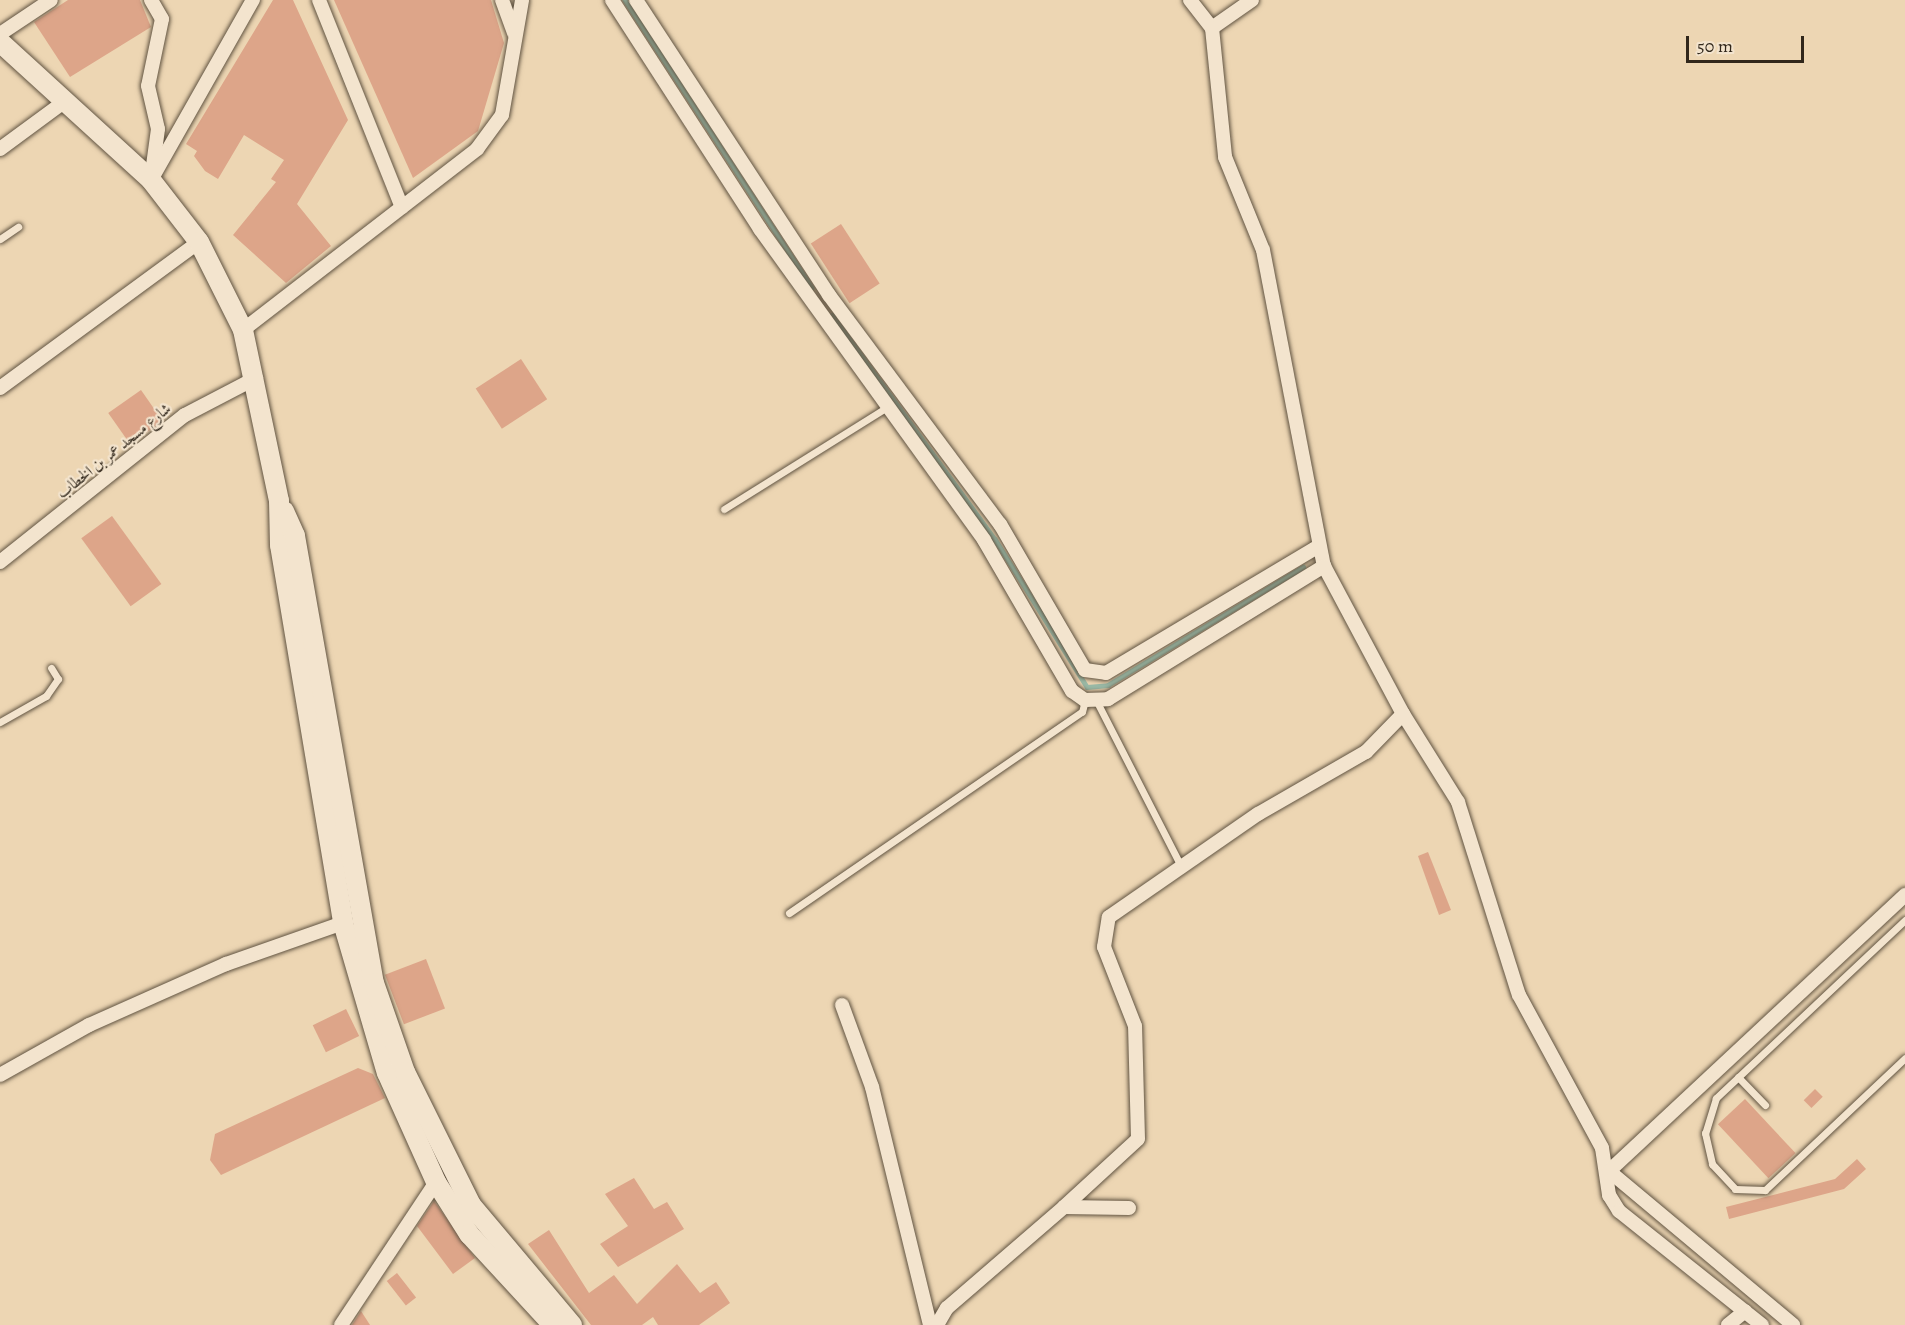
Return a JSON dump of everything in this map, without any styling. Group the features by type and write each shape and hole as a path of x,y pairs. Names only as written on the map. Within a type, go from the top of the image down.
{"main road":[{"path":"0,42 151,180 199,242 243,330 256,378 279,501 280,545 343,923 387,1073 436,1182 469,1234 553,1325"},
{"path":"279,501 295,536 374,983 405,1072 471,1205 572,1325"}],"street":[{"path":"0,34 51,0"},
{"path":"151,180 158,129 148,86 162,19 152,0"},
{"path":"151,180 253,0"},
{"path":"319,0 402,207"},
{"path":"502,0 514,33"},
{"path":"243,330 477,149 502,115 514,33 522,0"},
{"path":"612,0 813,306 984,540 1072,691 1091,701 1324,566"},
{"path":"636,0 829,295 1000,524 1085,670 1106,673 1317,547"},
{"path":"1190,0 1212,28 1225,157 1263,250 1317,547 1324,566 1403,714 1458,802 1519,995 1602,1148 1609,1171 1610,1195 1619,1211 1762,1325"},
{"path":"1212,28 1252,0"},
{"path":"0,149 64,102"},
{"path":"0,388 199,242"},
{"path":"813,306 829,295"},
{"name":"شارع مسجد عمر بن الخطاب","path":"2,558 185,415 256,378"},
{"path":"937,1325 947,1308 1065,1207 1138,1139 1135,1026 1104,947 1109,917 1182,869 1258,814 1366,752 1403,714"},
{"path":"1609,1171 1905,895"},
{"path":"0,1075 89,1025 226,964 343,923"},
{"path":"842,1005 873,1087 930,1325"},
{"path":"1609,1171 1793,1325"},
{"path":"341,1325 436,1182"},
{"path":"1065,1207 1129,1208"},
{"path":"1728,1325 1745,1311"}],"lane":[{"path":"0,239 18,227"},
{"path":"724,509 887,407"},
{"path":"0,722 46,696 58,679 51,668"},
{"path":"789,913 1082,712 1091,701 1182,869"},
{"path":"1905,920 1716,1098 1705,1134 1712,1164 1735,1189 1765,1190 1905,1058"},
{"path":"1738,1077 1765,1106"}],"building":[{"path":"68,0 140,0 151,27 70,77 34,22"},
{"path":"273,0 293,0 348,120 297,204 331,246 286,283 233,235 276,182 271,179 284,160 244,135 218,179 205,171 194,156 197,151 186,144"},
{"path":"334,0 491,0 504,43 478,131 413,178"},
{"path":"841,224 880,284 849,303 811,244"},
{"path":"521,359 547,399 502,429 476,388"},
{"path":"141,390 163,421 130,444 108,413"},
{"path":"112,516 161,584 131,606 81,538"},
{"path":"1428,852 1451,910 1439,915 1418,856"},
{"path":"426,959 445,1008 404,1024 385,975"},
{"path":"346,1009 359,1036 326,1052 313,1025"},
{"path":"358,1068 373,1074 385,1098 221,1175 210,1160 215,1134"},
{"path":"1815,1089 1823,1097 1811,1108 1804,1100"},
{"path":"1745,1099 1795,1153 1768,1178 1718,1124"},
{"path":"1857,1159 1866,1169 1844,1189 1729,1219 1726,1207 1835,1179"},
{"path":"634,1178 654,1209 667,1202 684,1229 618,1267 600,1244 628,1226 605,1194"},
{"path":"434,1201 475,1258 453,1274 417,1226"},
{"path":"549,1230 589,1293 614,1275 637,1304 677,1264 700,1293 716,1282 730,1303 699,1325 658,1325 653,1317 642,1325 591,1325 528,1244"},
{"path":"397,1273 416,1297 406,1305 387,1281"},
{"path":"361,1311 370,1325 352,1325"}],"waterway":[{"path":"625,0 812,288"},
{"path":"832,315 995,539 1087,687 1108,685 1303,567"}]}
